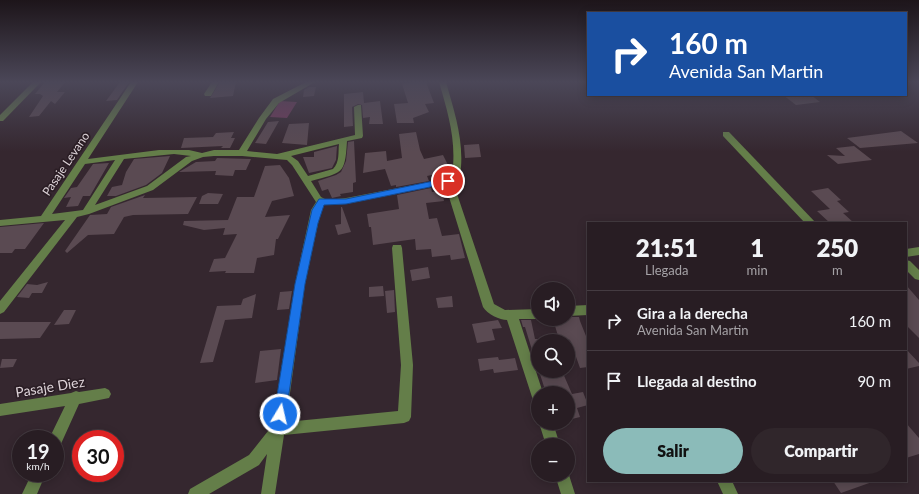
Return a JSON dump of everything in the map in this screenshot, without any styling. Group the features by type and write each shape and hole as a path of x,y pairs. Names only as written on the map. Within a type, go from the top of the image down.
{"street":[{"path":"0,119 14,105"},
{"name":"Pasaje Levano","path":"44,219 120,105"},
{"path":"242,153 263,118 273,105"},
{"path":"0,223 44,219 86,212 150,188 189,159 214,153 242,153 289,158 295,164 318,200 326,203 346,201 448,181 456,176 459,163 456,126 449,105"},
{"path":"279,156 359,136 358,107"},
{"path":"726,134 810,222"},
{"path":"306,180 336,171 340,168 342,163 343,141"},
{"path":"82,162 176,151 193,152 202,155"},
{"path":"86,212 120,158"},
{"path":"448,181 489,307 495,312 504,316 531,315"},
{"path":"268,494 300,284 316,210 322,201"},
{"path":"0,309 74,215"},
{"path":"195,494 254,460 278,429 404,417 406,365 397,248"},
{"path":"907,253 919,250"},
{"path":"907,265 919,276"},
{"path":"575,311 587,310"},
{"path":"512,316 534,386"},
{"name":"Pasaje Diez","path":"0,410 76,397 105,394"},
{"path":"60,430 76,397"},
{"path":"29,494 35,482"},
{"path":"564,482 568,494"},
{"path":"725,482 731,494"}],"shaded area":[{"path":"277,105 295,105 287,118 270,117"}],"building":[{"path":"37,105 48,105 39,116 29,117"},
{"path":"344,105 356,105 352,107 353,126 344,127"},
{"path":"362,105 381,105 383,124 369,124 370,117 363,118"},
{"path":"394,105 426,105 429,112 413,118 414,123 397,123"},
{"path":"279,121 266,144 255,143 268,122"},
{"path":"309,123 307,145 282,143 289,124"},
{"path":"901,131 918,143 860,148 847,138"},
{"path":"234,132 231,138 235,138 230,148 221,148 223,146 181,148 184,138 213,137 216,133"},
{"path":"416,132 420,150 424,159 443,155 451,171 427,176 429,181 396,187 396,185 391,186 385,169 363,173 365,153 386,151 387,161 402,158 399,134"},
{"path":"354,141 356,182 353,183 353,192 340,194 341,196 332,198 328,189 322,191 318,181 341,172 346,161 348,142"},
{"path":"479,144 481,157 465,158 464,145"},
{"path":"337,146 336,160 332,168 309,173 303,157 314,157 314,152"},
{"path":"854,146 872,160 838,164 827,155 845,156 836,148"},
{"path":"170,156 162,173 146,185 116,196 107,196 112,187 122,185 126,172 134,159"},
{"path":"217,158 251,159 246,170 235,170 233,176 215,175 216,171 179,172 196,162 215,161"},
{"path":"109,163 90,196 83,196 78,206 66,207 71,197 64,198 71,188 77,187 93,164"},
{"path":"280,165 289,178 294,196 272,201 265,217 290,215 278,239 276,239 274,255 257,258 254,273 225,273 226,271 209,272 214,259 225,258 237,234 223,235 225,228 204,230 183,225 184,221 228,220 237,197 254,197 265,166"},
{"path":"431,188 432,192 442,191 444,201 426,203 429,219 437,218 442,236 459,234 465,258 451,260 450,255 432,257 431,249 416,250 415,239 373,245 371,227 369,227 367,214 399,209 397,195"},
{"path":"828,188 841,200 837,201 849,212 843,213 853,222 829,222 817,211 830,209 811,191"},
{"path":"208,193 223,194 218,204 199,204 202,196"},
{"path":"145,195 143,198 197,197 188,214 133,215 124,217 114,234 88,235 67,253 65,251 90,215 107,214 111,207"},
{"path":"341,207 351,232 338,235 335,225 341,224"},
{"path":"44,223 25,249 15,249 12,253 0,253 0,227"},
{"path":"428,267 430,278 412,281 410,270"},
{"path":"48,282 42,293 32,293 29,298 17,297 27,284 37,285"},
{"path":"383,286 384,296 369,297 369,287"},
{"path":"907,286 919,300 919,338 907,326"},
{"path":"394,290 395,312 387,313 385,291"},
{"path":"292,291 289,309 277,310 280,292"},
{"path":"256,294 252,318 225,320 213,362 200,363 217,306 241,305 243,299"},
{"path":"452,296 453,307 438,308 436,298"},
{"path":"64,310 76,310 69,324 54,325"},
{"path":"575,317 579,317 587,338 587,367 580,368 575,354 575,334 557,334 555,326 575,326"},
{"path":"498,320 502,328 492,329 495,340 477,343 472,324"},
{"path":"521,320 531,320 531,326 534,334 531,334 531,347 525,327 523,327"},
{"path":"0,322 51,322 40,338 0,339"},
{"path":"281,349 277,380 255,383 260,351"},
{"path":"907,350 919,363 919,366 907,369"},
{"path":"498,357 499,360 515,358 518,370 494,373 493,369 480,371 478,359"},
{"path":"2,359 17,359 13,367 0,368"},
{"path":"541,378 565,378 569,386 544,386"},
{"path":"583,392 587,405 577,408 580,417 575,418 575,393"},
{"path":"907,424 919,438 919,454 907,458"},
{"path":"834,482 872,482 841,493"}],"route":[{"path":"280,414 300,284 316,210 322,201 326,203 334,203 448,181"}]}
